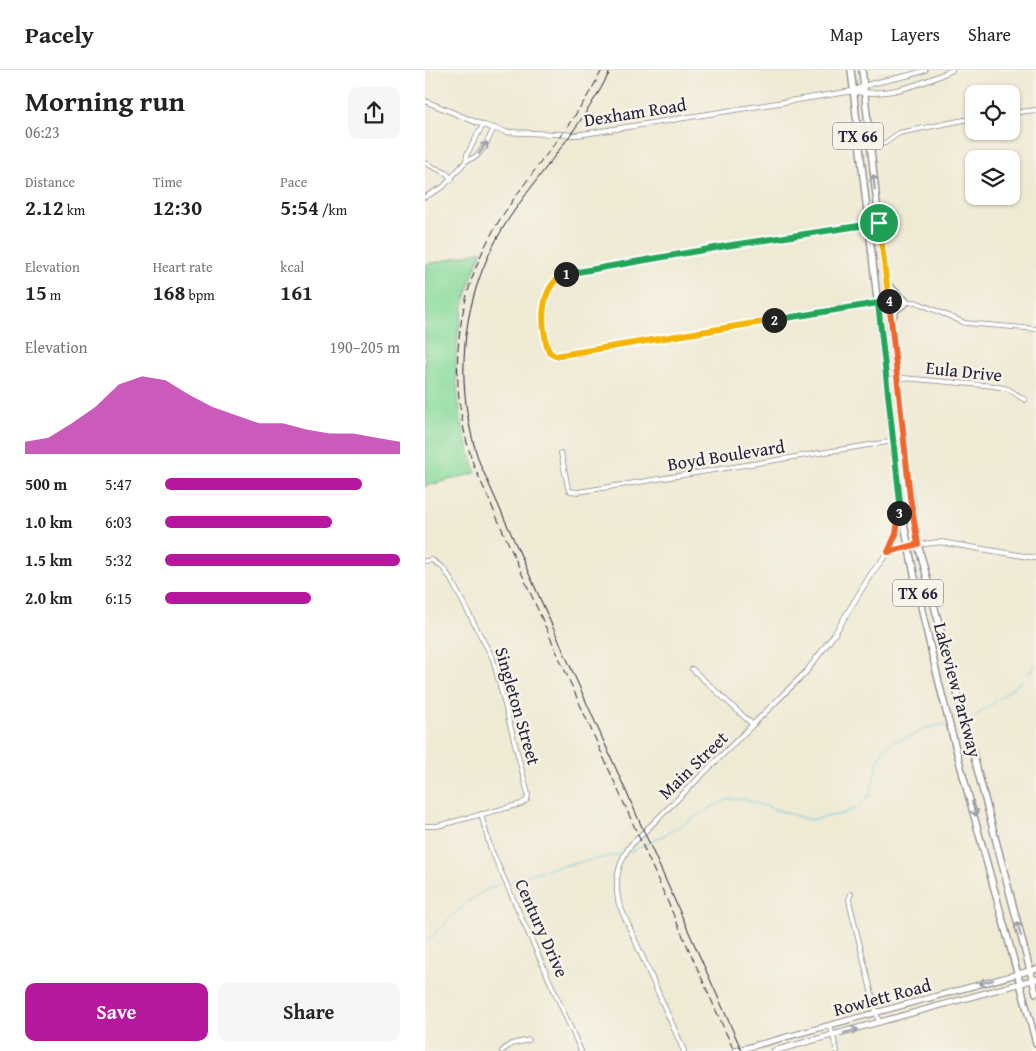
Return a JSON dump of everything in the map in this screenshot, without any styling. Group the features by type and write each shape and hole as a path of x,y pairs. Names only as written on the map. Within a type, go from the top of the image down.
{"main road":[{"name":"Lakeview Parkway","path":"851,70 900,502 908,546 938,674 1036,1042"},
{"name":"Lakeview Parkway","path":"862,70 903,435 918,544 999,859 1033,970 1036,993"},
{"path":"869,224 879,223"},
{"path":"887,284 907,302 896,310 891,319"},
{"path":"894,441 903,435"},
{"path":"894,441 904,443"},
{"path":"888,552 896,534 900,502"},
{"path":"938,674 950,671"},
{"path":"965,776 977,773"},
{"path":"988,862 999,859"},
{"name":"Rowlett Road","path":"735,1051 1033,970"},
{"name":"Rowlett Road","path":"774,1051 1034,980"}],"street":[{"name":"Dexham Road","path":"425,101 483,125 524,134 592,133 853,91 863,86 906,77 925,70"},
{"name":"Dexham Road","path":"853,91 864,94 911,86 952,70"},
{"path":"1020,112 1036,110"},
{"path":"870,146 885,143 899,133 965,120"},
{"path":"466,162 467,154 483,125"},
{"path":"425,197 435,193 452,179 466,162 472,160 481,151 494,128"},
{"path":"425,163 446,173 452,179"},
{"path":"869,224 578,271 563,276 551,288 542,312 542,325 548,350 555,356 889,302 907,302 931,307 956,320 965,322 1036,329"},
{"name":"Eula Drive","path":"886,380 897,378 994,386 1008,389 1025,400"},
{"name":"Boyd Boulevard","path":"561,454 567,485 570,491 578,492 894,441"},
{"path":"888,552 918,544 940,542 1036,558"},
{"name":"Main Street","path":"684,1051 623,916 617,894 617,874 621,862 629,846 797,683 821,655 871,574 888,552"},
{"name":"Singleton Street","path":"425,561 432,560 443,568 449,576 493,659 528,794 527,800 521,804 481,814"},
{"path":"692,669 753,725"},
{"path":"425,826 437,826 481,814"},
{"name":"Century Drive","path":"481,814 491,848 581,1051"},
{"path":"851,894 849,899 850,906 879,1023"},
{"path":"830,1025 837,1051"},
{"path":"502,1051 511,1044 529,1040"}],"green space":[{"path":"482,251 463,308 456,361 461,415 476,473 425,486 425,265"}],"waterway":[{"path":"1028,674 1036,665"},
{"path":"969,721 1022,681"},
{"path":"705,811 728,799 743,799 810,820 842,814 858,807 869,796 878,762 884,748 894,741 913,736 925,728 946,724"},
{"path":"630,852 661,837 702,813"},
{"path":"511,880 552,868 621,854"},
{"path":"425,944 451,917 470,901 490,888 502,883"}],"tram line":[{"path":"611,70 578,125 514,211 496,240 472,301 466,333 465,399 480,464 742,1051"}],"railway":[{"path":"602,70 579,109 499,221 484,249 463,309 457,372 460,404 465,435 474,466 734,1051"}],"route":[{"path":"879,223 910,497 918,544 888,552 896,534 900,502 878,303 561,356 549,353 542,325 543,305 554,284 571,272 879,223"}]}
